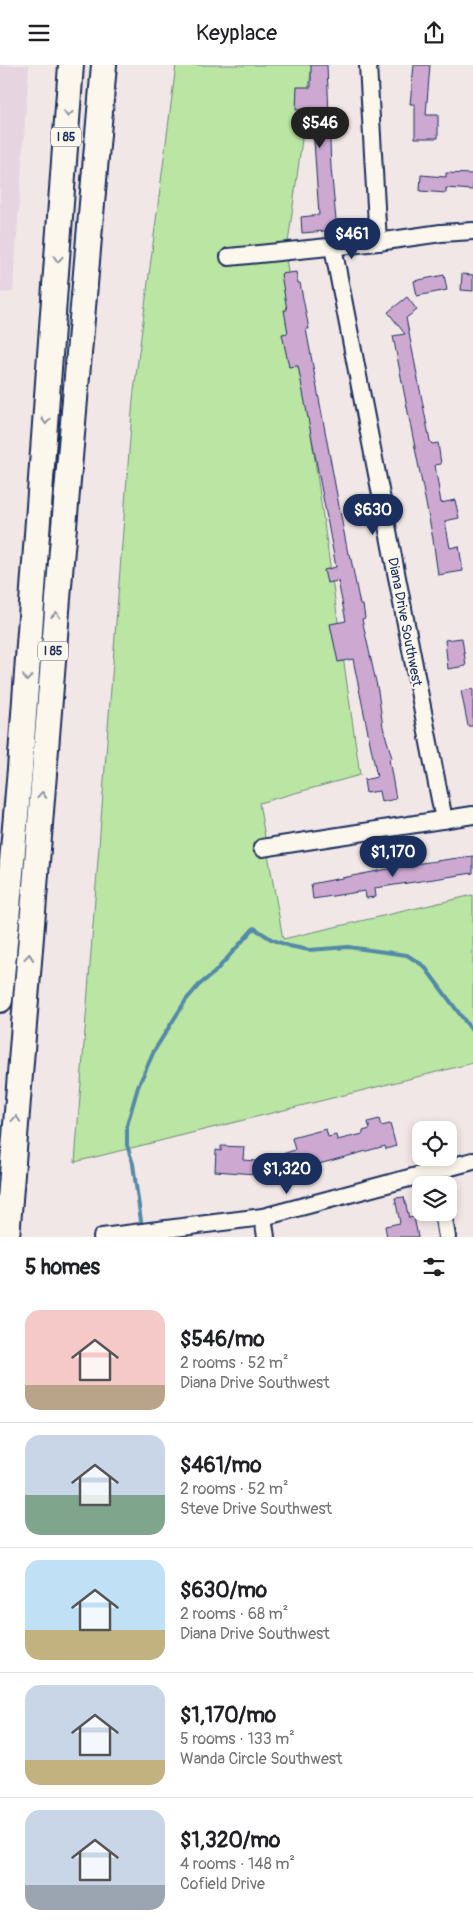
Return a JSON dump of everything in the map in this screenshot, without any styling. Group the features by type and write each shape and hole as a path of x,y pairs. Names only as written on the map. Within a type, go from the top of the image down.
{"highway":[{"name":"I 85","path":"0,1000 21,759 72,65"},
{"name":"I 85","path":"8,1237 61,551 104,65"}],"street":[{"path":"368,65 378,242"},
{"path":"229,257 473,231"},
{"name":"Diana Drive Southwest","path":"333,247 444,820"},
{"path":"262,848 473,815"},
{"path":"441,1176 473,1161"},
{"path":"102,1237 263,1217 412,1184"},
{"path":"263,1217 266,1237"},
{"path":"444,1221 447,1237"}],"shaded area":[{"path":"0,65 29,65 13,292 0,293"}],"green space":[{"path":"176,65 312,65 286,258 360,775 259,803 283,939 473,895 473,1063 75,1162 133,399"}],"building":[{"path":"311,65 327,65 331,168 337,230 302,233 301,217 319,215 312,112 310,109 296,110 297,87 311,87"},
{"path":"414,65 430,65 426,115 438,115 438,138 415,138 415,104 410,104"},
{"path":"446,173 473,174 473,190 446,188 446,193 420,191 421,175 446,177"},
{"path":"296,272 309,329 306,329 348,554 350,554 360,605 363,605 365,618 362,619 378,691 383,727 392,758 389,759 396,799 381,802 379,791 366,793 364,780 377,777 353,659 338,662 330,624 346,621 338,581 327,583 324,570 336,567 298,366 289,367 282,334 288,333 284,310 287,310 281,274"},
{"path":"462,274 473,275 473,291 461,290"},
{"path":"444,275 447,290 417,296 414,281"},
{"path":"407,297 417,310 406,318 430,441 432,444 438,443 441,464 435,465 441,503 455,500 459,518 445,521 450,548 459,546 463,571 438,575 433,539 393,336 405,334 388,312"},
{"path":"462,638 466,666 448,669 445,640"},
{"path":"473,689 473,726 468,726 461,691"},
{"path":"473,856 473,873 375,888 376,897 366,898 365,891 313,899 311,884 414,864"},
{"path":"379,1119 381,1126 390,1124 396,1146 386,1149 385,1146 275,1176 270,1158 295,1150 292,1138 326,1129 328,1137 336,1135 337,1140 363,1134 363,1131 370,1129 368,1122"},
{"path":"221,1146 244,1147 243,1160 256,1161 255,1174 215,1171 216,1150 221,1151"},
{"path":"404,1197 409,1218 412,1217 412,1221 415,1221 418,1237 387,1237 385,1226 400,1223 395,1198"}],"waterway":[{"path":"141,1221 133,1164 127,1145 127,1125 138,1087 154,1051 186,1000 199,985 214,973 254,928 271,939 289,946 309,950 348,947 407,955 424,966 473,1032"}]}
